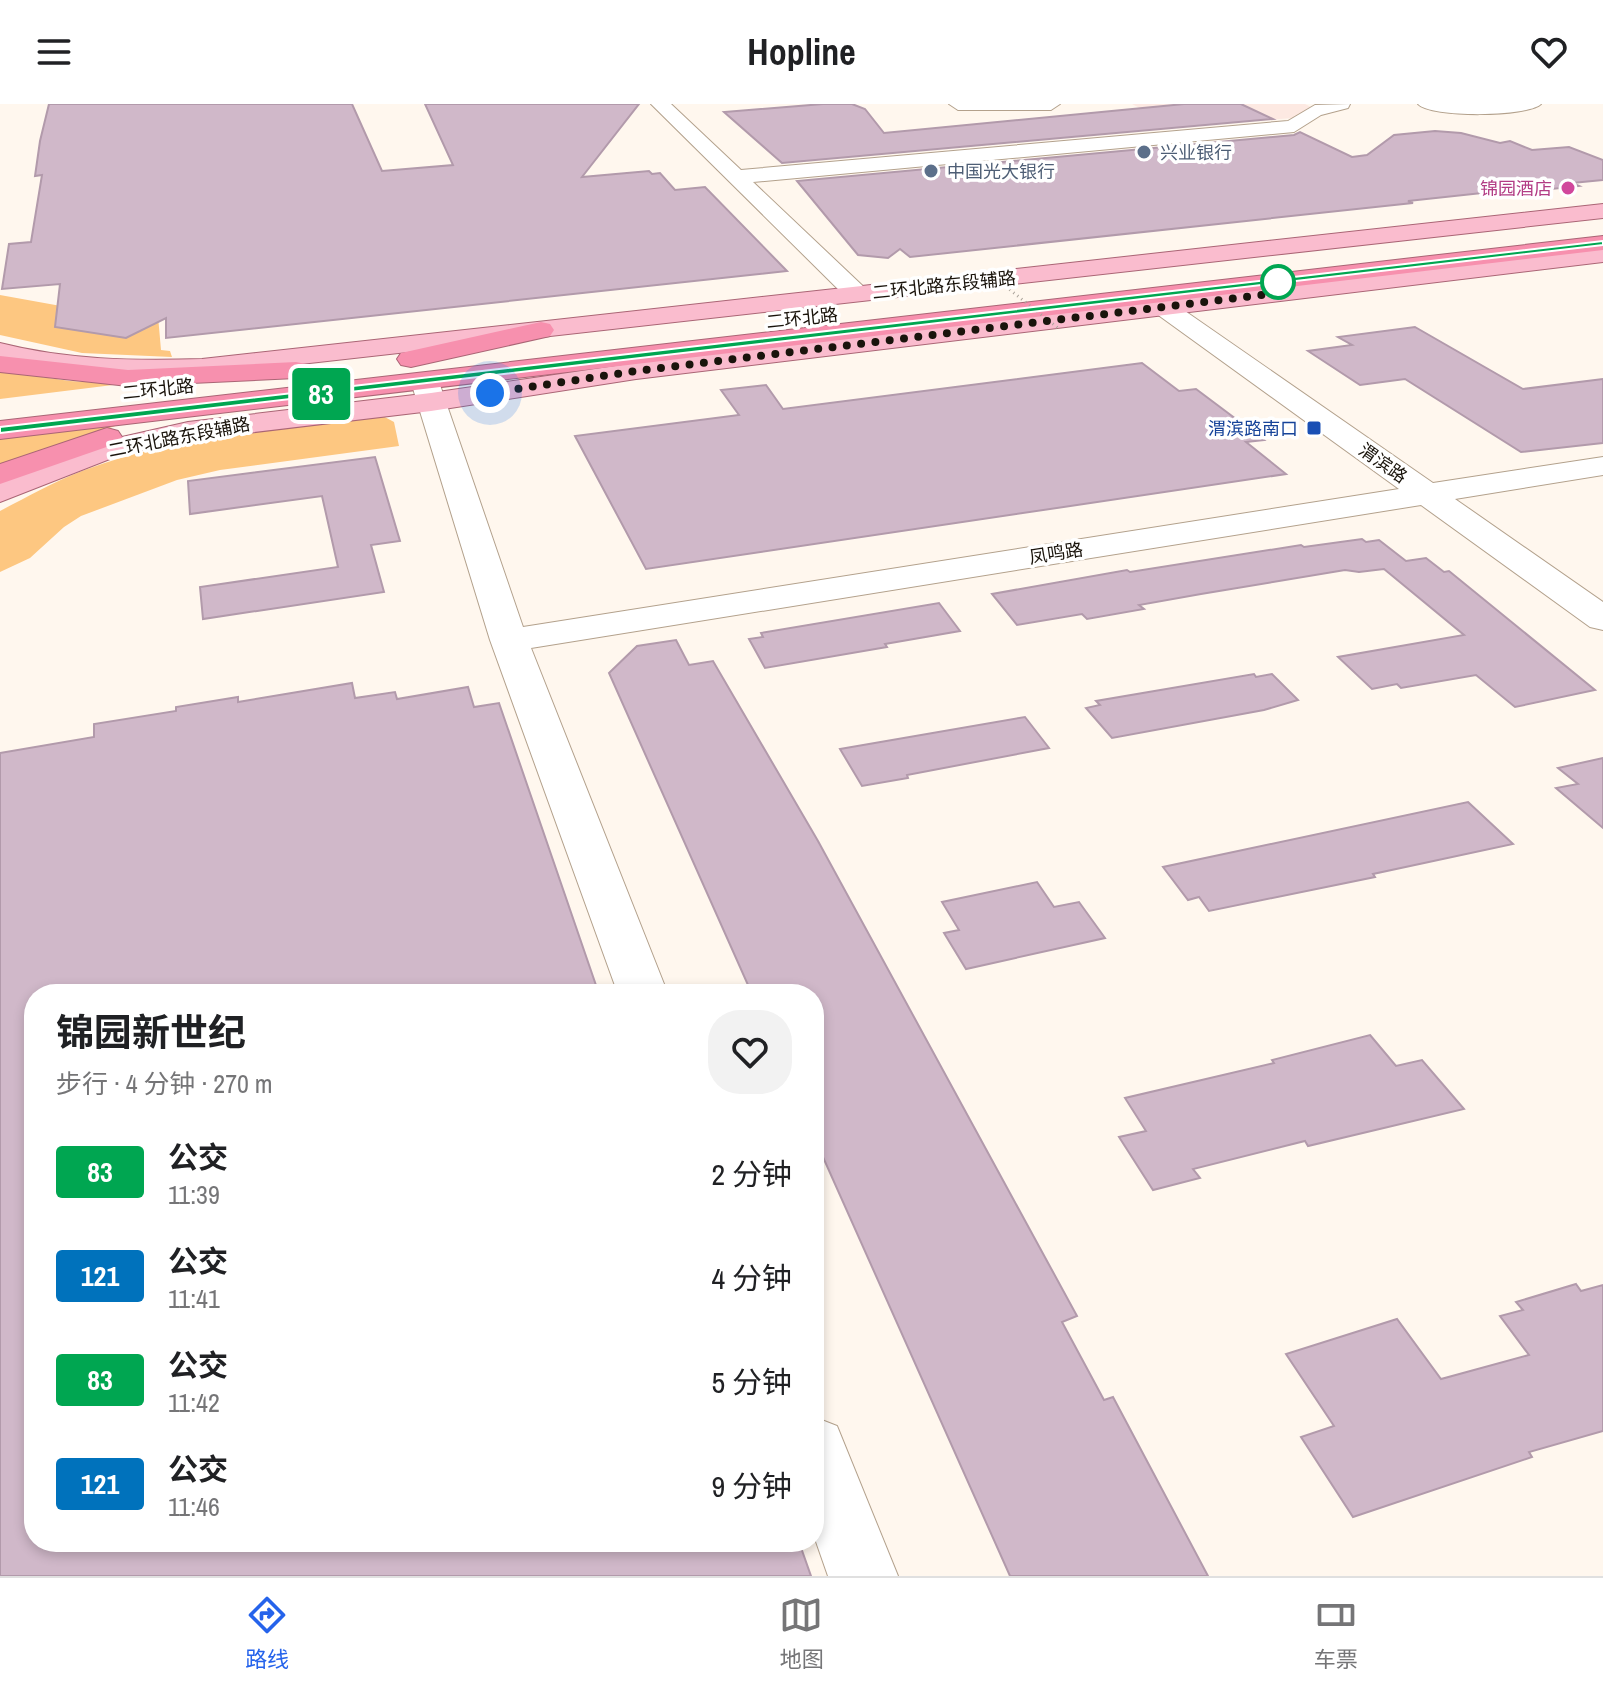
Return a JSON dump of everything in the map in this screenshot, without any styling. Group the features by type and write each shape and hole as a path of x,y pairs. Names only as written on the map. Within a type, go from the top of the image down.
{"highway":[{"name":"二环北路","path":"0,407 354,367 411,383 1603,225"},
{"name":"二环北路","path":"0,430 1603,243"},
{"path":"0,475 101,438 411,383 541,330"},
{"path":"0,364 128,378 354,367"}],"main road":[{"name":"二环北路东段辅路","path":"0,351 76,366 160,369 249,362 1603,211"},
{"name":"二环北路东段辅路","path":"0,492 111,448 411,383 636,371 1603,255"}],"street":[{"path":"660,104 858,295"},
{"path":"958,104 1051,104"},
{"path":"736,177 1294,126 1300,118 1319,109 1341,104"},
{"path":"1427,104 1476,109 1532,104"},
{"name":"渭滨路","path":"1172,306 1437,492 1603,619"},
{"path":"411,383 639,984"},
{"name":"凤鸣路","path":"509,640 1603,466"},
{"name":"渭滨路","path":"1437,492 1603,596"},
{"path":"824,1473 863,1576"}],"path":[{"path":"990,274 1058,328"}],"shaded area":[{"path":"1132,104 1305,104 1311,107 1293,118 1176,127"},
{"path":"0,295 83,310 158,316 161,350 170,351 172,357 82,353 0,335"},
{"path":"0,371 70,381 121,384 0,399"},
{"path":"381,415 394,422 399,446 220,470 177,480 81,516 30,558 0,572 0,511 71,475 118,459 192,441 267,428"},
{"path":"121,424 0,465 0,437"}],"building":[{"path":"49,104 352,104 382,171 453,165 425,104 639,104 582,177 649,171 652,174 660,173 675,190 705,187 787,271 166,338 166,318 126,338 55,327 60,284 2,289 9,244 31,242 42,175 35,176"},
{"path":"852,104 865,109 884,133 1184,104 1241,104 1273,119 782,163 724,112"},
{"path":"1435,131 1461,133 1500,143 1510,141 1532,150 1569,147 1603,160 1603,180 1516,193 1510,190 910,257 900,249 888,258 858,255 797,181 1294,135 1300,132 1352,157 1367,155 1394,135"},
{"path":"1415,327 1523,389 1603,379 1603,443 1521,452 1405,379 1360,385 1308,351 1352,345 1338,337"},
{"path":"1142,363 1179,391 1196,389 1264,440 1246,442 1286,474 646,569 575,436 739,415 721,390 766,385 783,409"},
{"path":"375,457 400,541 371,545 384,592 203,619 200,587 338,567 322,496 190,514 188,481"},
{"path":"1362,539 1366,542 1379,540 1406,561 1426,558 1444,572 1449,571 1595,690 1515,707 1476,675 1401,688 1397,684 1372,689 1338,657 1464,635 1384,569 1345,570 1139,605 1144,609 1087,619 1082,614 1017,625 992,594 1127,570"},
{"path":"939,603 960,631 765,668 749,639 763,637 761,633"},
{"path":"676,640 689,665 713,661 818,841 1077,1316 1062,1322 1104,1400 1113,1397 1208,1576 1010,1576 824,1159 824,984 748,984 609,673 637,646"},
{"path":"1254,674 1256,677 1272,674 1298,700 1264,710 1112,738 1086,708 1100,705 1096,701"},
{"path":"352,683 355,698 395,692 397,699 468,687 474,707 499,703 596,984 24,984 24,1552 803,1552 811,1576 0,1576 0,753 94,737 94,724 238,697 238,702"},
{"path":"1025,717 1049,748 862,786 840,749"},
{"path":"1603,758 1603,828 1556,788 1578,784 1558,768"},
{"path":"1468,802 1513,844 1373,874 1375,877 1209,911 1199,897 1188,900 1163,867"},
{"path":"1037,882 1054,907 1079,902 1105,938 966,969 944,933 959,930 942,902"},
{"path":"1370,1035 1396,1066 1422,1060 1464,1109 1308,1146 1305,1141 1193,1169 1200,1178 1153,1190 1119,1137 1146,1131 1125,1098 1274,1063 1272,1060"},
{"path":"1576,1284 1581,1291 1603,1285 1603,1431 1529,1452 1532,1457 1353,1517 1301,1437 1334,1426 1286,1354 1397,1319 1441,1379 1529,1355 1500,1316 1523,1310 1516,1302"}],"bus line":[{"name":"83","path":"0,430 1603,243"}],"place":[{"name":"兴业银行","path":"1144,152"},
{"name":"中国光大银行","path":"931,171"},
{"name":"锦园酒店","path":"1568,188"},
{"name":"渭滨路南口","path":"1314,428"}],"route":[{"path":"490,393 636,371 1270,294 1278,282"}]}
